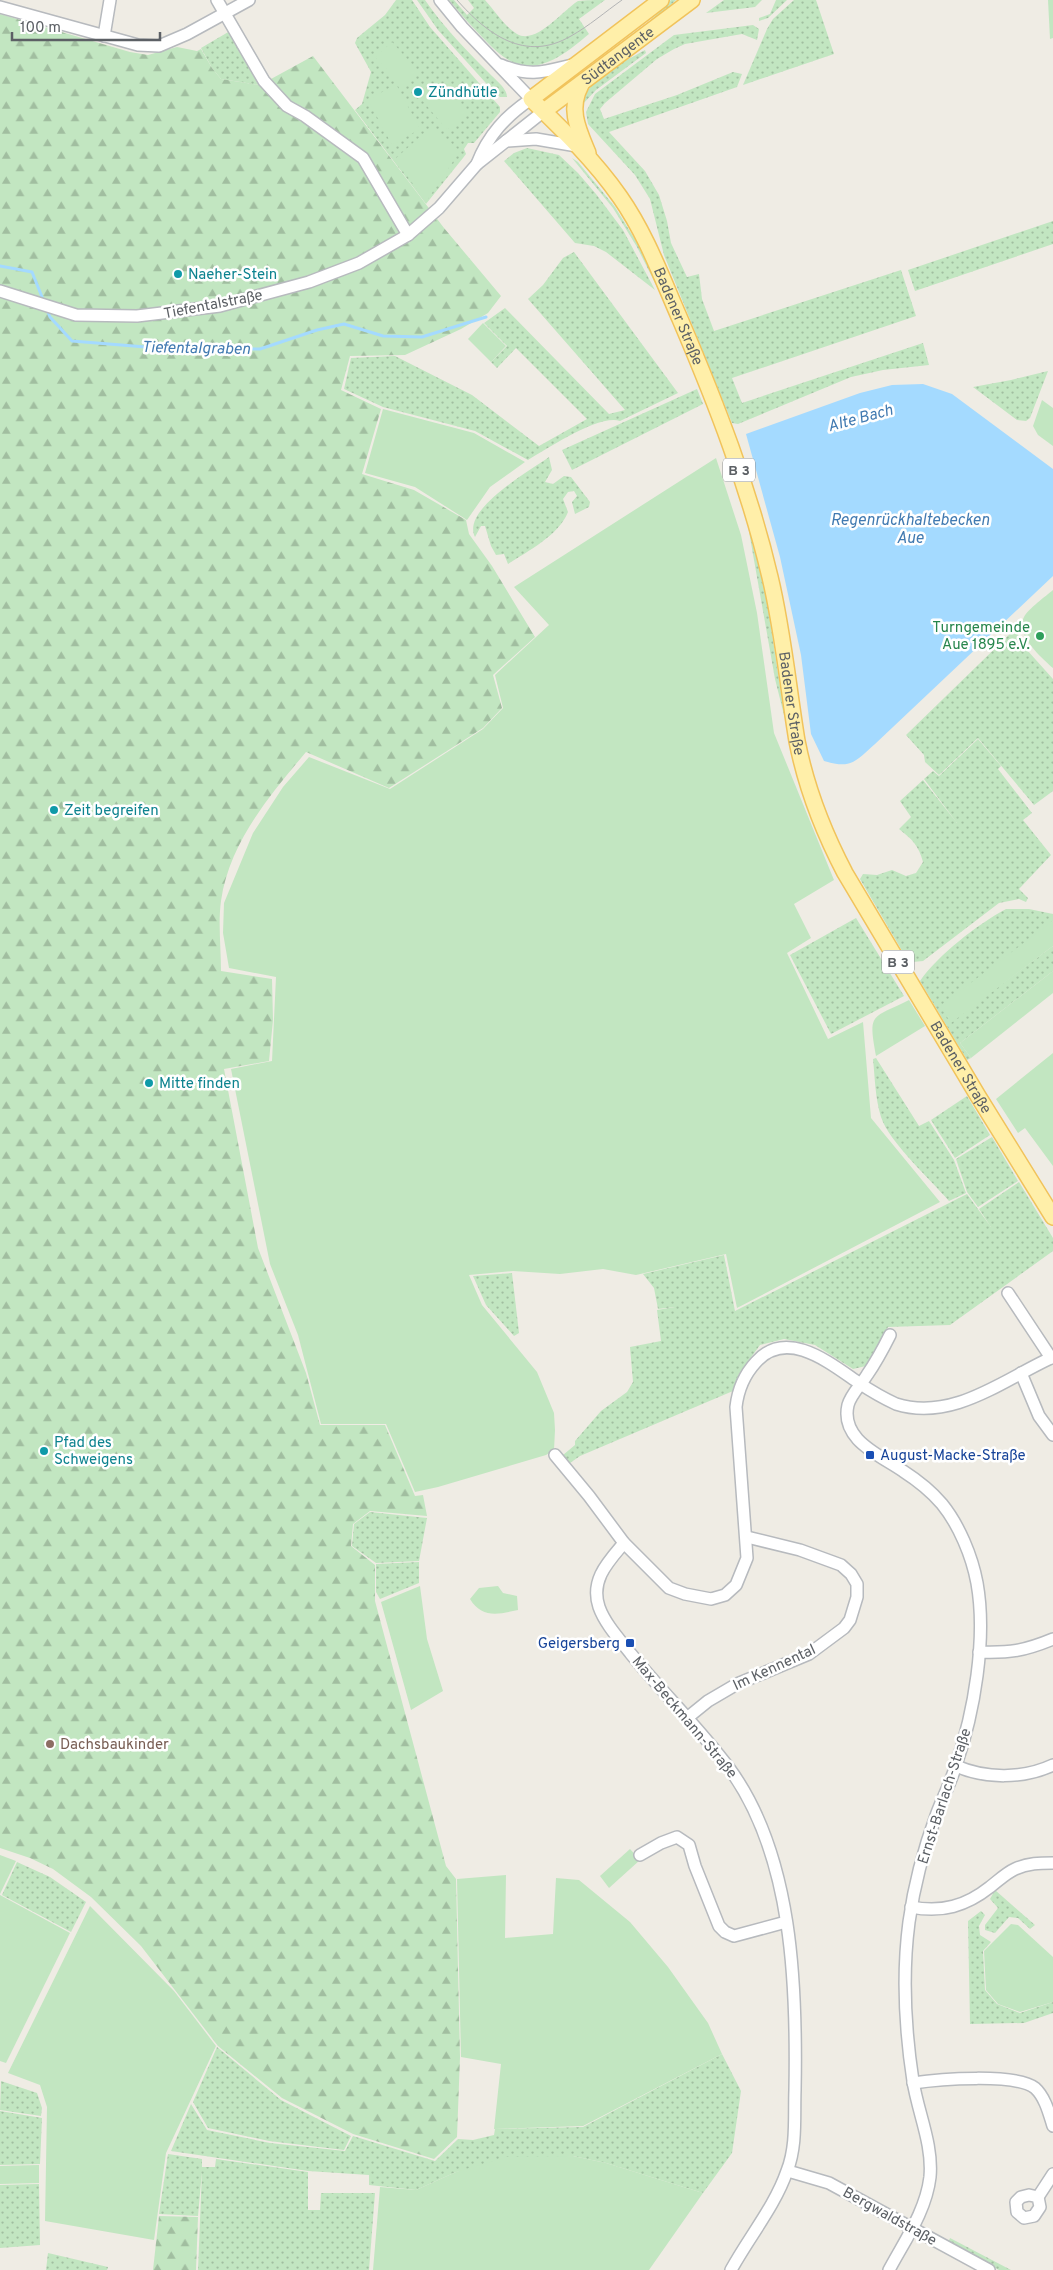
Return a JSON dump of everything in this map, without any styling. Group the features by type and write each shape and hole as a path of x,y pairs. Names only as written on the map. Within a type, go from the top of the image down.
{"main road":[{"name":"Südtangente","path":"531,99 662,0"},
{"name":"Südtangente","path":"544,111 692,0"},
{"name":"Badener Straße","path":"582,84 574,102 576,128 593,163"},
{"name":"Badener Straße","path":"531,99 593,163 619,196 642,234 706,380 750,504 770,577 783,641 797,742 812,796 828,841 845,873 973,1088 1053,1217"}],"street":[{"path":"104,36 110,0"},
{"path":"218,0 264,81 287,106 305,116 363,158 408,235"},
{"path":"0,7 138,45 159,46 187,34 249,0"},
{"path":"440,0 531,99"},
{"path":"497,63 522,73 536,74 579,63"},
{"name":"Tiefentalstraße","path":"477,164 491,134 509,116 531,99"},
{"name":"Tiefentalstraße","path":"0,291 51,309 76,315 100,317 137,316 220,306 256,298 340,272 408,235 440,208 477,164 544,111"},
{"path":"506,141 536,139 577,146"},
{"path":"555,1455 624,1543 668,1588 684,1594 711,1599 725,1595 736,1585 747,1558 747,1537 736,1407 738,1393 748,1371 761,1356 771,1351 791,1348 812,1353 896,1404 910,1409 928,1410 953,1404 977,1396 1052,1358 1008,1293"},
{"path":"861,1384 890,1335"},
{"path":"1021,1373 1029,1397 1039,1416 1053,1435"},
{"name":"Ernst-Barlach-Straße","path":"861,1384 848,1406 849,1426 854,1437 861,1444 903,1470 939,1501 966,1547 977,1584 979,1652 971,1712 956,1766 931,1832 911,1907 905,1957 905,1993 914,2083 928,2144 930,2166 927,2191 917,2219 889,2270"},
{"name":"Im Kennental","path":"687,1718 737,1684 809,1654 844,1628 850,1620 857,1584 851,1574 841,1565 800,1550 747,1537"},
{"name":"Max-Beckmann-Straße","path":"624,1543 600,1575 596,1590 599,1607 626,1647 742,1785 758,1818 776,1872 786,1922 793,1983 796,2052 793,2150 788,2171 778,2191 731,2270"},
{"path":"979,1652 1005,1653 1026,1650 1053,1639"},
{"path":"956,1766 969,1771 997,1776 1018,1775 1053,1765"},
{"path":"640,1855 661,1843 677,1837 689,1845 695,1866 719,1926 730,1935 734,1936 786,1922"},
{"path":"911,1907 936,1910 954,1908 980,1895 1014,1869 1036,1862 1053,1863"},
{"path":"914,2083 940,2079 1024,2082 1036,2089 1042,2097 1053,2126"},
{"name":"Bergwaldstraße","path":"788,2171 830,2183 989,2270"},
{"path":"1038,2197 1053,2174"}],"green space":[{"path":"396,0 412,0 430,27 500,107 500,112 474,143 468,143 464,149 466,154 426,204 355,110 362,104 371,72 355,43 357,38 385,15"},
{"path":"417,0 425,0 457,40 502,86 506,91 507,97 500,97 494,92 438,30"},
{"path":"449,0 454,0 467,15 474,8 468,0 485,0 508,27 517,34 524,36 540,31 578,1 605,0 579,19 589,34 570,49 546,63 525,66 516,64 500,54 474,29"},
{"path":"671,0 676,0 656,20 557,92 647,24"},
{"path":"724,0 762,0 755,7 706,13"},
{"path":"776,0 787,0 768,18 759,21 759,18 770,14"},
{"path":"794,0 816,0 834,54 743,85 773,19"},
{"path":"1048,0 1053,0 1053,38 1050,39"},
{"path":"0,14 130,52 148,55 177,47 197,51 201,49 221,79 260,85 313,56 444,228 501,296 488,313 461,329 405,355 350,356 341,390 381,409 362,474 414,490 466,520 469,534 492,566 535,637 493,675 502,708 483,728 389,788 306,752 265,803 242,840 225,880 220,918 221,971 272,979 273,1020 269,1061 224,1069 258,1248 306,1373 320,1425 385,1425 415,1496 423,1495 427,1516 370,1511 353,1524 351,1546 375,1565 375,1601 446,1866 456,1879 460,2057 457,2137 434,2159 353,2134 282,2098 218,2046 141,1946 91,1897 53,1869 30,1858 0,1848"},
{"path":"753,25 759,29 757,40 742,34 685,44 674,49 657,59 600,109 604,119 677,95 733,72 742,74 737,87 609,132 645,171 659,195 671,243 687,277 699,274 702,299 714,331 901,270 916,316 732,378 742,403 923,343 929,365 883,370 851,377 738,424 732,423 664,255 650,199 635,175 588,124 586,112 595,94 674,35"},
{"path":"230,31 260,85 221,79 212,68 201,48"},
{"path":"392,42 418,71 402,86 375,57"},
{"path":"645,50 646,53 596,90 582,105 591,86 599,78"},
{"path":"442,83 467,113 447,130 422,100"},
{"path":"396,84 420,129 392,145 368,100"},
{"path":"432,126 460,151 426,202 395,159"},
{"path":"527,148 559,155 578,173 623,230 655,290 606,252 594,246 575,243 504,161 514,153"},
{"path":"572,158 578,162 615,207 639,246 660,287 658,289 637,247 613,208"},
{"path":"1053,221 1053,244 915,291 908,270"},
{"path":"574,252 678,393 620,421 611,420 587,427 528,460 475,431 383,407 344,389 351,358 395,356 472,395 539,446 587,419 516,348 497,368 491,362 507,346 484,323 505,308 609,414 625,410 528,299 543,285 563,258"},
{"path":"483,323 506,346 491,362 468,339"},
{"path":"1048,371 1030,418 1026,421 1017,420 973,387 1011,380"},
{"path":"701,386 725,447 763,574 783,706 790,726 787,727 775,679 748,526 724,447"},
{"path":"697,389 703,404 572,470 562,450"},
{"path":"1042,400 1053,408 1053,446 1038,435 1033,426"},
{"path":"383,409 474,433 525,462 490,487 467,520 415,487 365,473"},
{"path":"549,457 552,470 545,482 553,484 564,476 571,477 590,502 589,507 575,514 572,502 577,496 574,491 568,492 563,499 568,512 558,528 542,542 508,564 504,554 496,555 485,526 481,526 475,537 473,526 487,503 514,481"},
{"path":"716,458 741,535 757,613 774,733 834,880 794,904 811,938 787,953 828,1039 863,1022 871,1118 940,1202 737,1308 726,1254 636,1275 603,1269 560,1274 513,1271 469,1275 482,1305 537,1372 554,1413 554,1450 546,1455 415,1492 386,1424 321,1424 298,1335 270,1264 231,1069 272,1061 276,977 229,968 223,933 224,903 253,833 283,787 309,757 390,789 483,729 503,708 495,675 549,625 514,587"},
{"name":"Turngemeinde Aue 1895 e.V.","path":"1053,590 1053,668 1026,638 1022,624 1029,610"},
{"path":"1015,629 1027,650 1053,679 1053,791 1034,805 978,738 939,775 925,762 924,755 906,735"},
{"path":"978,739 1001,766 998,769 1032,813 1023,820 1051,855 1019,889 1028,898 1026,902 1019,899 999,903 923,961 908,961 860,879 863,874 877,875 892,870 906,876 916,873 923,862 914,843 899,829 911,817 900,801 923,780 957,823 924,779 933,771 939,776"},
{"path":"1006,909 1029,909 1053,914 1053,921 951,1022 1053,946 1053,971 960,1043 971,1058 967,1060 920,981 937,961 959,941"},
{"path":"856,918 904,996 831,1034 790,955"},
{"path":"1053,921 1053,946 951,1023 940,1006"},
{"path":"1053,971 1053,993 971,1058 960,1043"},
{"path":"909,1000 925,1026 876,1056 872,1031 875,1019 880,1014"},
{"path":"1053,1053 1053,1166 1025,1128 1018,1133 996,1099"},
{"path":"876,1058 919,1126 929,1121 954,1160 966,1193 949,1201 892,1138 881,1117 878,1103 873,1059"},
{"path":"967,1096 990,1135 955,1158 931,1120"},
{"path":"992,1137 1018,1181 978,1207 967,1192 956,1159"},
{"path":"1019,1182 1053,1238 1053,1251 950,1325 888,1327 866,1366 853,1369 815,1345 784,1339 760,1345 739,1374 733,1391 580,1456 570,1463 563,1455 575,1445 575,1441 601,1411 627,1392 633,1382 630,1347 661,1341 657,1310 675,1307 658,1309 654,1288 643,1274 724,1255 735,1311 967,1194 991,1227 979,1209"},
{"path":"512,1273 519,1333 514,1336 486,1305 473,1276"},
{"path":"370,1512 427,1518 419,1561 376,1563 352,1546 354,1524"},
{"path":"419,1562 419,1583 380,1599 376,1592 376,1564"},
{"path":"420,1586 427,1639 443,1691 411,1710 381,1602"},
{"path":"498,1586 503,1593 517,1596 518,1610 491,1614 480,1610 470,1599 479,1588"},
{"path":"630,1849 640,1860 609,1888 600,1876"},
{"path":"0,1855 16,1861 0,1894"},
{"path":"17,1862 50,1877 86,1902 71,1932 2,1895"},
{"path":"506,1875 505,1938 553,1934 556,1878 579,1880 630,1922 668,1967 708,2023 722,2054 583,2126 494,2129 501,2064 461,2057 457,1879"},
{"path":"995,1890 1035,1925 1030,1929 1018,1918 1009,1917 995,1933 985,1930 985,1925 998,1908 990,1899"},
{"path":"0,1895 70,1933 6,2063 0,2061"},
{"path":"90,1906 174,1991 216,2046 166,2153 154,2240 45,2221 47,2107 40,2085 8,2073"},
{"path":"981,1911 985,1915 979,1926 980,1935 991,1942 983,1951 985,1990 997,2004 1020,2013 1053,2002 1053,2013 1024,2023 970,2024 968,1921"},
{"path":"1011,1924 1018,1925 1053,1957 1053,2002 1020,2012 998,2004 986,1990 984,1951"},
{"path":"217,2047 281,2100 351,2136 344,2150 269,2141 208,2128 193,2102"},
{"path":"722,2054 741,2091 732,2153 703,2193 606,2163 573,2156 456,2172 416,2190 369,2185 369,2175 308,2171 171,2151 191,2104 207,2130 270,2143 345,2151 353,2136 435,2161 458,2139 473,2140 494,2135 495,2129 583,2127"},
{"path":"1,2081 37,2093 42,2108 41,2116 0,2110"},
{"path":"0,2111 42,2118 40,2164 0,2165"},
{"path":"168,2154 202,2159 202,2167 215,2167 216,2159 308,2172 308,2210 320,2210 321,2193 375,2193 369,2270 198,2270 202,2171 198,2216 159,2214"},
{"path":"573,2156 606,2163 703,2193 649,2270 373,2270 380,2187 416,2190 456,2172 506,2157"},
{"path":"39,2165 39,2183 0,2184 0,2166"},
{"path":"39,2184 40,2245 0,2248 0,2185"},
{"path":"159,2216 198,2217 196,2270 153,2270"},
{"path":"950,2238 1011,2270 999,2270 948,2243"},
{"path":"48,2253 108,2267 107,2270 46,2270"}],"water":[{"name":"Regenrückhaltebecken Aue","path":"923,384 952,394 1053,469 1053,576 862,755 847,764 824,761 811,734 801,655 780,557 746,434 860,393 892,385"}],"waterway":[{"name":"Tiefentalgraben","path":"0,266 32,272 44,302"},
{"name":"Tiefentalgraben","path":"47,310 50,317 72,341 158,348 260,349 317,330 344,324 383,336 422,337 486,317"}],"tram line":[{"path":"457,0 481,24 494,33 508,41 538,47 554,44 571,36 622,0"}],"place":[{"name":"Zündhütle","path":"418,92"},
{"name":"Naeher-Stein","path":"178,274"},
{"name":"Turngemeinde Aue 1895 e.V.","path":"1040,636"},
{"name":"Zeit begreifen","path":"54,810"},
{"name":"Mitte finden","path":"149,1083"},
{"name":"Pfad des Schweigens","path":"44,1451"},
{"name":"August-Macke-Straße","path":"870,1455"},
{"name":"Geigersberg","path":"630,1643"},
{"name":"Dachsbaukinder","path":"50,1744"}],"water label":[{"name":"Alte Bach","path":"860,417"}]}
